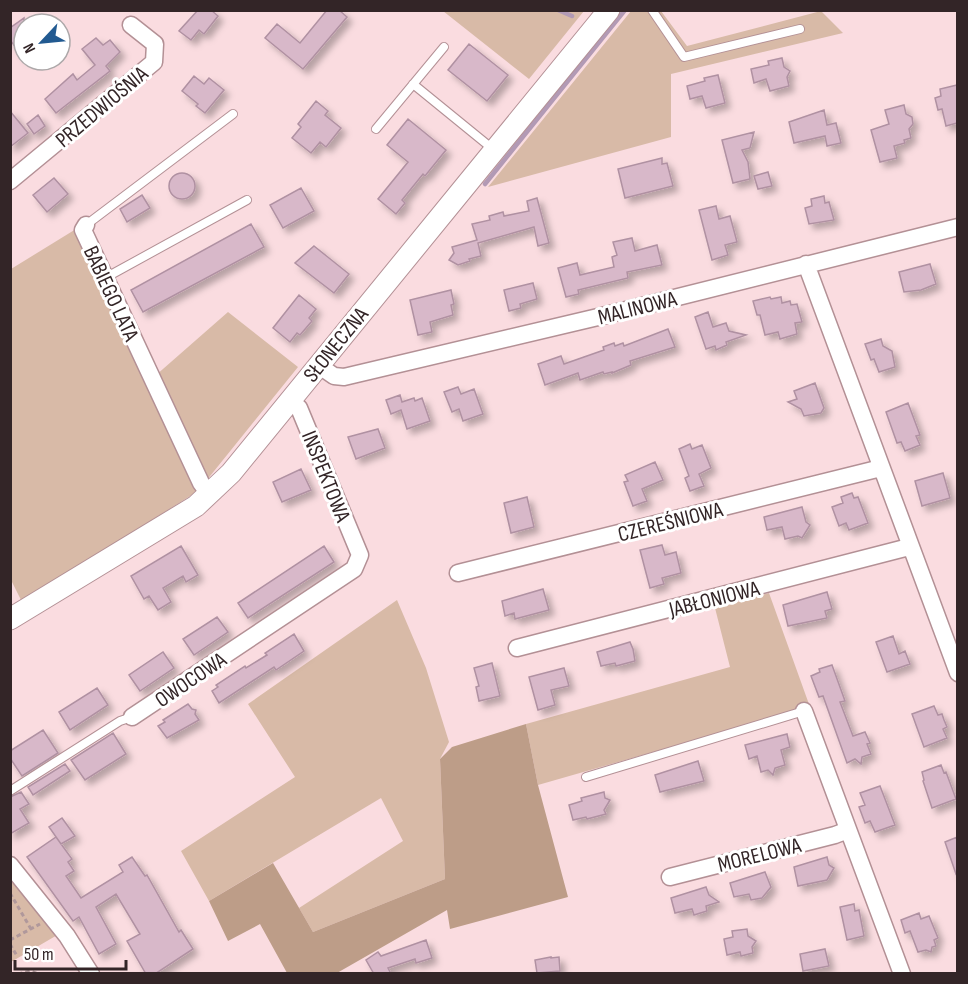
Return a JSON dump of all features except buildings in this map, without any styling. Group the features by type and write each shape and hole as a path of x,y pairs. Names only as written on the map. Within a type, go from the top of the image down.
{"street":[{"name":"SŁONECZNA","path":"10,618 196,506 231,473 609,10"},
{"name":"PRZEDWIOŚNIA","path":"10,182 154,62 154,44 131,25"},
{"name":"BABIEGO LATA","path":"86,225 83,230 105,279 201,483 209,494"},
{"name":"MALINOWA","path":"318,365 334,376 344,376 598,317 957,227"},
{"path":"806,264 957,673"},
{"name":"INSPEKTOWA","path":"289,400 299,408 360,555"},
{"name":"CZEREŚNIOWA","path":"458,573 881,468"},
{"name":"JABŁONIOWA","path":"517,648 909,547"},
{"name":"OWOCOWA","path":"132,717 354,569 360,555"},
{"path":"804,711 902,974"},
{"name":"MORELOWA","path":"670,877 848,830"},
{"path":"10,865 67,936 91,974"}],"lane":[{"path":"652,10 684,57 800,29"},
{"path":"376,129 444,47"},
{"path":"413,84 494,150"},
{"name":"BABIEGO LATA","path":"86,225 233,114"},
{"path":"105,279 247,200"},
{"path":"586,777 804,711"},
{"name":"OWOCOWA","path":"10,791 120,721 132,717"}],"path":[{"path":"10,892 31,929"},
{"path":"17,956 10,942 40,924"},
{"path":"18,974 31,971 38,974"}],"shaded area":[{"path":"443,11 584,11 529,79"},
{"path":"631,11 661,11 687,46 821,11 843,33 671,74 671,137 488,187"},
{"path":"76,229 147,383 228,312 298,367 198,491 22,602 11,580 11,269"},
{"path":"769,593 810,707 538,785 526,724 730,667 715,608"},
{"path":"397,600 426,668 449,742 440,759 445,879 313,932 299,908 403,841 381,798 209,901 181,851 295,777 248,704"},
{"path":"526,724 538,785 568,897 450,929 447,910 337,973 287,973 260,924 228,941 209,901 273,863 313,932 445,879 440,759 452,747"},
{"path":"10,874 59,934 11,962 10,962"}],"waterway":[{"path":"558,10 572,16"},
{"path":"485,184 625,10"}]}
